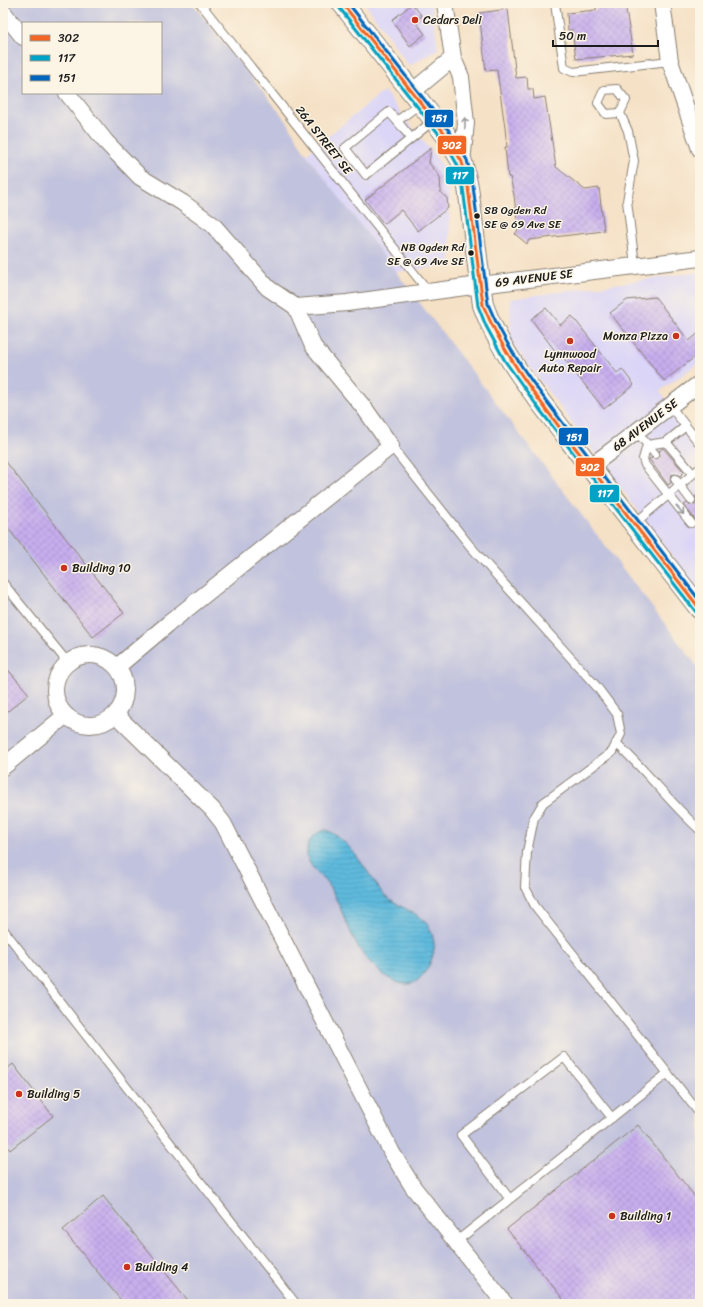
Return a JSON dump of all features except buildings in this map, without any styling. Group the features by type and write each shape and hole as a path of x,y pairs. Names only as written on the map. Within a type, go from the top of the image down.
{"street":[{"path":"342,3 446,135 462,162 473,216 483,305 489,323 508,358 634,524 699,604"},
{"path":"444,3 453,58 461,77 466,123 462,162"},
{"path":"662,3 670,61 700,149"},
{"path":"3,12 22,36"},
{"path":"416,98 453,58"},
{"path":"68,94 106,142 140,177 183,202 213,224 268,288 296,307 313,346 365,409 391,446 168,624 117,667"},
{"name":"69 AVENUE SE","path":"296,307 347,303 480,284 700,258"},
{"name":"68 AVENUE SE","path":"590,467 700,383"},
{"path":"91,654 103,657 117,667 125,684 125,696 122,707 116,715 104,723 93,725 82,724 72,720 66,715 58,703 55,692 56,681 60,671 68,662 79,656 91,654"},
{"path":"3,767 66,715"},
{"path":"116,715 212,809 223,823 392,1153 413,1186 506,1304"}],"lane":[{"name":"26A STREET SE","path":"200,3 429,292"},
{"path":"555,3 564,68 573,72 670,61"},
{"path":"397,122 416,98"},
{"path":"411,138 389,112 345,148 366,175 434,120"},
{"path":"620,113 628,131 634,161 627,206 635,266"},
{"path":"670,406 700,444"},
{"path":"647,445 666,442 686,426"},
{"path":"636,432 655,454"},
{"path":"666,442 693,474"},
{"path":"647,445 644,459 645,464 668,496 691,523"},
{"path":"391,446 470,546 605,698 617,714 621,734 612,752 543,803 536,812 527,852 525,887 535,906 700,1114"},
{"path":"634,524 668,496 678,482 693,474 700,468"},
{"path":"678,482 692,500"},
{"path":"3,583 68,662"},
{"path":"616,743 633,758 683,814 700,830"},
{"path":"3,929 296,1304"},
{"path":"509,1198 461,1135 564,1057 612,1118"},
{"path":"456,1241 668,1073"}],"shaded area":[{"path":"3,3 192,3 288,123 306,154 700,670 700,1304 3,1304"},
{"path":"365,3 431,3 438,49 409,66"},
{"path":"384,91 448,173 451,265 395,272 306,154"},
{"path":"700,272 700,362 660,391 700,441 700,593 511,342 510,299"}],"water":[{"path":"326,830 341,839 347,845 386,897 418,916 429,927 434,942 432,959 426,971 414,983 403,984 391,980 381,973 361,952 351,934 334,894 309,862 307,853 308,844 312,837 319,832"}],"transit line":[{"name":"302","path":"342,3 446,135 462,162 468,187 483,305 512,361 548,412 700,609"},
{"name":"151","path":"348,3 450,132 467,160 473,186 488,304 496,323 516,358 551,408 700,601"},
{"name":"117","path":"338,6 442,138 457,164 463,188 478,306 486,326 505,361 540,410 696,612"}],"place":[{"name":"Cedars Deli","path":"415,20"},
{"name":"SB Ogden Rd SE @ 69 Ave SE","path":"477,216"},
{"name":"NB Ogden Rd SE @ 69 Ave SE","path":"471,253"},
{"name":"Monza Pizza","path":"676,336"},
{"name":"Lynnwood Auto Repair","path":"570,341"},
{"name":"Building 10","path":"64,568"},
{"name":"Building 5","path":"19,1094"},
{"name":"Building 1","path":"612,1216"},
{"name":"Building 4","path":"127,1267"}]}
